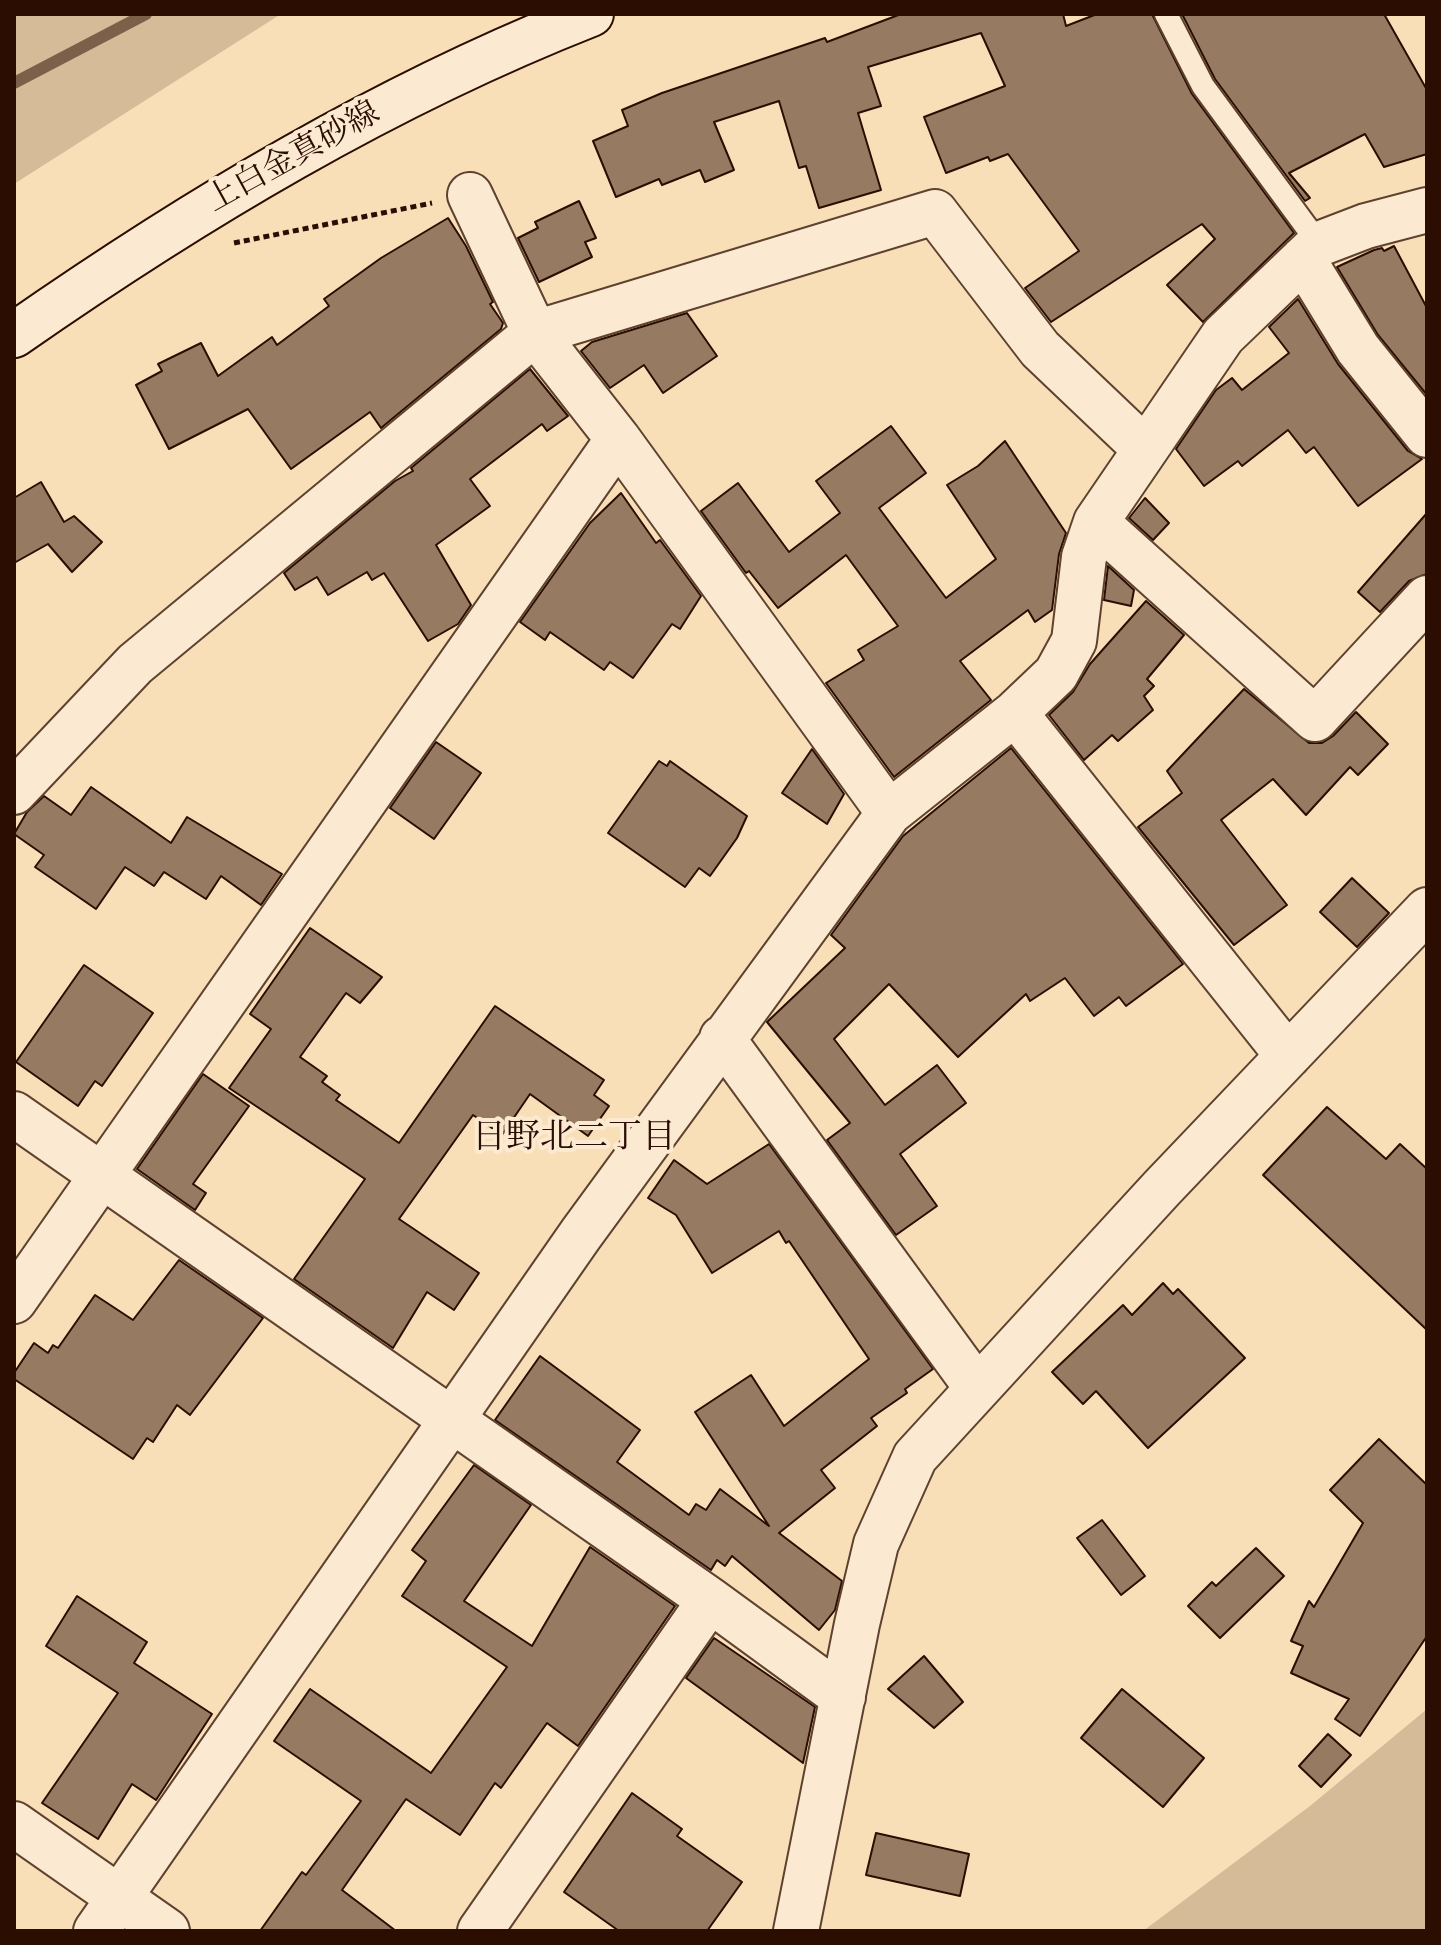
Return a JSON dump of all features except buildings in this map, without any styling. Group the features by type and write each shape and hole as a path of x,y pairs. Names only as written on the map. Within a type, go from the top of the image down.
{"street":[{"name":"上白金真砂線","path":"14,335 146,243 366,116 535,36 591,14"},
{"path":"470,195 535,333 618,439 889,813"},
{"path":"108,1914 581,1234 889,813 1015,713 1056,674 1074,641 1084,557 1096,522 1223,336 1311,252 1366,226 1427,210"},
{"path":"14,792 135,664 535,333 935,212 1040,349 1144,448"},
{"path":"1311,252 1358,349 1427,435"},
{"path":"14,1301 618,439"},
{"path":"1096,522 1315,719 1427,598"},
{"path":"1015,713 1288,1056"},
{"path":"796,1931 876,1544 915,1457 1427,910"},
{"path":"722,1038 977,1388"},
{"path":"14,1114 710,1600 843,1697"},
{"path":"480,1931 710,1600"},
{"path":"14,1824 108,1914 167,1931"}],"lane":[{"path":"1166,14 1203,86 1311,252"}],"path":[{"path":"229,244 470,195"}],"shaded area":[{"path":"14,14 281,14 14,184"},
{"path":"1427,1709 1427,1931 1143,1931 1310,1806"}],"waterway":[{"path":"14,83 146,14"}],"district":[{"name":"日野北二丁目","path":"574,1140"}]}
